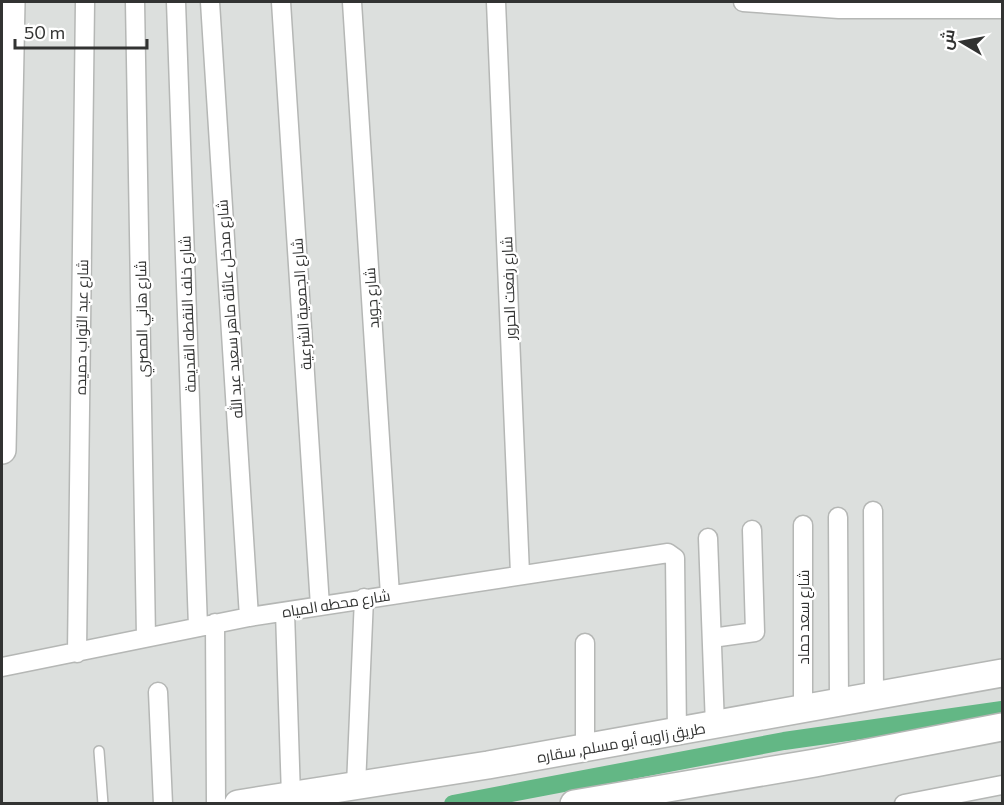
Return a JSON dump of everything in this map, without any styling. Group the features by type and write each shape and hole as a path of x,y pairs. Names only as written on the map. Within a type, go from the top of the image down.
{"street":[{"path":"2,450 2,332 11,2"},
{"name":"شارع عبد التواب حميده","path":"77,653 85,2"},
{"name":"شارع هاني المصري","path":"135,2 146,637"},
{"name":"شارع خلف النقطه القديمة","path":"176,2 216,804"},
{"name":"شارع مدخل عائلة ماهر سعيد عبد الله","path":"210,2 249,617"},
{"name":"شارع الجمعية الشرعية","path":"281,2 320,606"},
{"name":"شارع جويد","path":"352,2 390,595"},
{"name":"شارع رفعت الحرور","path":"496,2 520,574"},
{"path":"743,2 839,9 1002,9"},
{"path":"873,511 873,696"},
{"path":"838,517 839,702"},
{"name":"شارع سعد حماد","path":"803,525 803,709"},
{"path":"712,638 755,632 752,530"},
{"path":"708,538 715,726"},
{"name":"شارع محطه المياه","path":"2,667 249,617 668,553 675,558 677,733"},
{"path":"356,786 364,598"},
{"path":"285,612 291,796"},
{"path":"585,643 585,748"},
{"name":"طريق زاويه أبو مسلم, سقاره","path":"238,804 677,733 1002,673"},
{"path":"158,692 164,804"},
{"path":"574,804 815,763 1002,727"},
{"path":"904,804 1002,785"}],"lane":[{"path":"99,751 103,804"}],"waterway":[{"path":"453,804 784,741 1002,710"}]}
